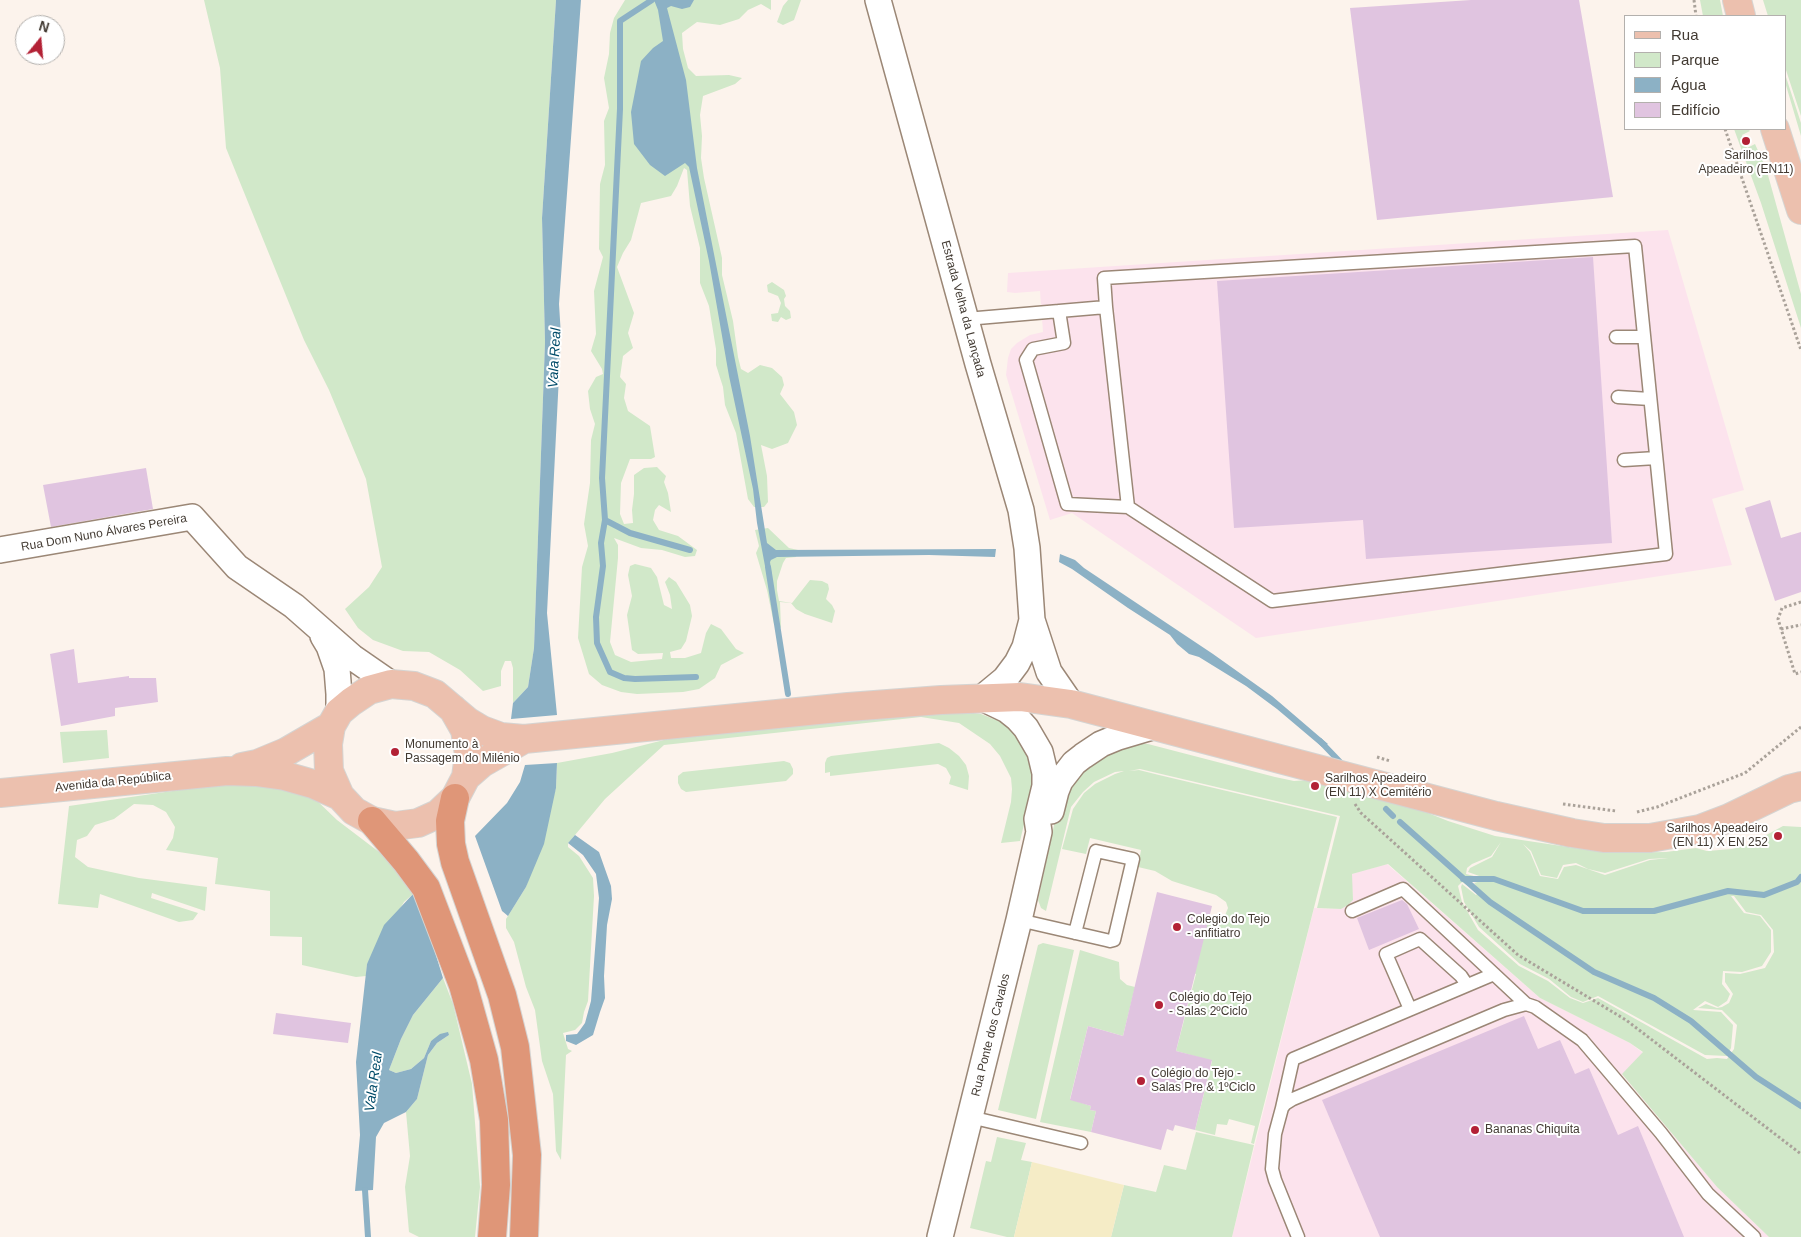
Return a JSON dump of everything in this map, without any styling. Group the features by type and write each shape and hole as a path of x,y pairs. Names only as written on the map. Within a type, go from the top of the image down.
{"highway":[{"path":"460,788 450,821 451,844 455,862 502,995 515,1047 527,1155 524,1237"},
{"path":"372,821 426,888 463,985 484,1060 494,1120 496,1185 492,1237"}],"main road":[{"path":"1736,0 1742,15"},
{"path":"1776,130 1801,210"},
{"path":"524,739 488,759 438,814 418,823 395,826 372,821 354,811 340,796 329,771 328,744 335,719 351,702 370,690 391,684 414,686 435,694 467,721 482,730 501,737 524,739 848,707 941,700 1020,697 1071,704 1572,834 1620,839 1650,838 1700,829 1729,818 1797,785"},
{"path":"453,709 465,730 469,754 460,788"},
{"name":"Avenida da República","path":"227,771 257,764 286,752 335,719"},
{"name":"Avenida da República","path":"0,793 227,771 285,776 313,784 340,796"}],"street":[{"name":"Estrada Velha da Lançada","path":"878,0 1021,510 1027,548 1032,620 1049,672 1071,704"},
{"name":"Rua Dom Nuno Álvares Pereira","path":"0,550 192,517 237,567 294,606 352,657 391,684"},
{"name":"Estrada Velha da Lançada","path":"982,698 1005,678 1017,664 1025,647 1032,620"},
{"name":"Rua Dom Nuno Álvares Pereira","path":"316,625 329,646 337,669 339,694 335,719"},
{"path":"982,698 1007,710 1017,718 1033,737 1040,752 1045,773 1037,819 1038,832"},
{"path":"1038,832 1048,823 1060,781 1074,763 1101,744 1155,726"},
{"name":"Rua Ponte dos Cavalos","path":"940,1237 1019,920 1038,832"}],"lane":[{"path":"1059,311 1064,343 1034,349 1026,360 1067,504 1128,507 1272,601 1666,554 1635,246 1104,278 1128,507"},
{"path":"966,319 1106,307"},
{"path":"1616,337 1644,337"},
{"path":"1618,397 1650,399"},
{"path":"1624,460 1656,458"},
{"path":"1019,920 1075,933 1110,941 1114,940 1133,860 1096,851 1075,933"},
{"path":"1352,911 1403,889 1526,1004 1534,1007 1582,1040 1708,1194 1754,1237"},
{"path":"1410,1009 1386,954 1420,938 1461,976 1467,985"},
{"path":"1298,1237 1274,1180 1272,1169 1273,1148 1293,1059 1494,974"},
{"path":"1282,1108 1293,1099 1504,1010 1526,1004"},
{"path":"970,1117 1082,1144"}],"path":[{"path":"1694,0 1696,15"},
{"path":"1725,130 1801,350"},
{"path":"1801,602 1782,608 1778,619 1795,674 1801,672"},
{"path":"1781,629 1801,625"},
{"path":"1633,813 1657,807 1745,773 1801,727"},
{"path":"1371,756 1398,763"},
{"path":"1338,774 1361,813 1518,955 1626,1020 1801,1154"},
{"path":"1557,803 1598,810 1625,812"}],"shaded area":[{"path":"1668,230 1744,490 1712,499 1732,565 1256,638 1072,513 1050,520 1006,375 1011,349 1030,335 1043,332 1040,291 1007,292 1008,273"},
{"path":"1387,864 1540,998 1630,1043 1643,1053 1622,1075 1717,1187 1769,1237 1232,1237 1314,908 1341,909 1353,900 1351,874"}],"green space":[{"path":"204,0 556,0 542,218 545,342 534,648 528,687 513,703 513,668 511,661 505,661 501,671 501,686 483,691 460,670 429,652 403,651 373,640 358,628 345,609 369,587 382,567 366,479 329,390 304,340 226,148 220,68"},
{"path":"625,0 771,0 771,10 761,4 748,10 739,19 720,25 697,22 682,33 683,49 688,68 696,76 729,75 742,78 735,84 703,96 700,115 702,136 701,158 722,258 722,275 733,321 741,369 748,373 760,365 772,368 782,377 784,385 780,394 794,412 797,425 788,443 772,449 761,445 767,476 768,502 764,507 754,507 748,499 736,433 725,405 723,387 716,365 716,349 709,306 700,283 700,248 690,206 687,170 684,168 671,196 641,203 631,240 617,267 634,313 628,333 633,348 623,356 620,377 626,384 624,398 628,411 650,426 655,457 651,459 630,459 621,483 620,514 624,524 633,523 634,475 644,468 657,467 666,476 664,482 671,512 659,505 655,510 653,520 659,530 678,536 697,550 695,556 685,557 662,550 641,548 614,538 618,545 618,558 610,642 615,655 631,662 662,659 663,653 638,654 632,650 627,615 632,596 628,575 630,566 635,564 651,568 657,577 664,605 672,609 670,595 665,582 669,577 676,582 690,605 692,616 686,641 681,649 670,652 671,658 685,658 701,653 706,633 711,624 721,629 736,649 744,653 721,665 715,678 699,689 683,692 637,694 621,692 602,685 589,674 578,638 582,567 588,546 584,524 590,483 591,440 595,424 590,409 588,391 596,377 603,374 591,351 596,334 594,291 603,257 599,249 600,184 605,165 604,121 609,108 604,78 614,18"},
{"path":"788,0 801,0 794,20 783,25 777,22 783,6"},
{"path":"1700,0 1720,0 1723,15 1703,15"},
{"path":"1763,0 1801,0 1801,116 1786,70 1786,15 1768,15"},
{"path":"1786,77 1801,123 1801,136 1786,85"},
{"path":"1734,130 1750,131 1742,135 1747,148 1755,144 1766,168 1801,294 1801,328 1761,203"},
{"path":"772,282 784,290 786,296 784,299 785,306 790,311 791,318 786,320 781,317 778,322 772,321 771,314 778,313 781,303 778,296 768,292 767,285"},
{"path":"768,528 789,548 798,550 796,557 786,558 783,563 777,581 779,601 792,603 810,580 822,581 828,584 829,589 826,599 835,611 832,623 805,614 796,609 791,603 780,602 781,628 774,624 767,590 756,553 759,546 755,530"},
{"path":"958,711 981,714 1001,722 1023,744 1032,763 1035,779 1020,841 1001,843 1011,802 1012,789 1011,778 1000,756 990,744 959,723 921,717 664,745 605,799 568,843 568,847 579,856 593,878 594,896 588,1001 582,1023 575,1030 563,1033 568,1049 572,1051 566,1055 561,1160 556,1151 553,1094 542,1061 535,1010 526,987 514,942 506,928 506,919 526,887 556,788 557,763 612,753 672,738 823,721"},
{"path":"107,730 109,758 63,763 60,732"},
{"path":"939,743 959,756 966,765 969,776 968,790 949,784 951,777 946,768 938,764 830,776 830,772 825,773 825,763 827,758 831,756"},
{"path":"1131,743 1148,744 1275,777 1294,781 1308,780 1428,813 1495,836 1608,853 1666,852 1696,848 1707,851 1732,849 1748,845 1783,826 1801,827 1801,1237 1769,1237 1717,1187 1622,1074 1643,1052 1630,1043 1540,998 1388,864 1352,874 1353,900 1348,905 1341,909 1317,908 1340,816 1140,769 1129,771 1139,770 1337,817 1254,1144 1251,1143 1255,1126 1229,1119 1227,1125 1217,1124 1215,1135 1195,1130 1212,1061 1176,1051 1196,974 1191,972 1210,915 1224,918 1228,908 1226,902 1216,895 1172,881 1155,871 1138,867 1141,850 1090,838 1086,854 1062,849 1073,809 1084,793 1095,784 1124,771 1115,772 1094,782 1071,807 1046,911 1041,908 1038,900 1059,802 1087,764","holes":["1501,842 1492,857 1470,868 1468,872 1482,877 1481,881 1474,883 1480,891 1476,895 1462,884 1461,887 1464,902 1479,927 1520,964 1549,979 1571,997 1583,1002 1598,996 1705,1055 1727,1056 1731,1048 1733,1025 1721,1012 1693,1010 1705,1001 1718,1007 1727,1001 1730,994 1722,984 1723,971 1742,972 1762,966 1771,952 1771,930 1760,916 1744,913 1731,896 1734,896 1746,912 1761,915 1773,930 1774,952 1765,968 1740,974 1725,973 1725,982 1733,994 1729,1003 1717,1008 1706,1004 1698,1008 1722,1010 1737,1025 1734,1049 1727,1059 1707,1059 1598,998 1583,1003 1570,998 1548,981 1519,966 1478,930 1462,902 1458,886 1462,882 1474,890 1471,882 1478,877 1466,874 1467,868 1491,856","1523,844 1531,851 1541,875 1557,878 1563,865 1576,863 1588,869 1605,873 1649,859 1668,858 1650,860 1605,875 1576,865 1564,867 1558,879 1540,876 1530,852"]},
{"path":"784,761 790,763 793,769 793,774 786,781 686,792 681,789 678,783 678,776 683,772"},
{"path":"251,782 310,794 337,820 383,855 401,873 413,894 404,902 367,964 366,976 356,977 302,965 302,937 270,936 270,891 215,884 218,858 166,850 173,838 175,827 166,812 153,805 134,804 114,819 95,825 87,836 77,840 75,857 88,867 139,878 207,887 205,911 152,893 151,898 198,913 193,920 179,922 100,894 98,908 58,904 69,806 193,788"},
{"path":"1043,943 1074,950 1036,1119 998,1110 1038,945"},
{"path":"1080,950 1119,962 1120,979 1127,985 1135,987 1123,1036 1088,1026 1070,1099 1091,1106 1090,1110 1096,1111 1091,1132 1040,1122"},
{"path":"443,978 453,1004 472,1084 480,1187 475,1237 419,1237 409,1232 405,1187 410,1156 406,1112 417,1099 428,1055 437,1043 449,1035 431,1041 424,1058 411,1069 396,1073 389,1070 413,1015"},
{"path":"1196,1132 1254,1145 1232,1237 1111,1237 1124,1185 1156,1192 1164,1165 1186,1170"},
{"path":"997,1137 1026,1143 1021,1160 1032,1162 1014,1237 970,1228 986,1161 991,1162"}],"sand":[{"path":"1032,1162 1124,1185 1111,1237 1014,1237"}],"water":[{"path":"556,0 581,0 559,304 561,336 547,613 557,715 511,719 513,703 528,687 534,648 545,342 542,218"},
{"path":"654,0 694,0 690,7 682,9 671,6 667,8 686,80 697,168 750,436 767,543 776,550 996,549 995,557 929,555 777,557 770,562 772,578 765,566 753,489 729,376 709,261 689,167 685,163 665,176 650,165 634,144 631,112 641,61 653,48 663,41 658,10"},
{"path":"1060,554 1075,560 1084,568 1213,654 1272,696 1328,744 1322,747 1246,686 1199,657 1189,654 1170,635 1059,562"},
{"path":"557,763 556,788 544,844 526,887 508,916 502,911 475,836 507,803 520,782 525,765"},
{"path":"575,835 599,852 611,886 612,899 607,925 604,976 605,998 593,1035 576,1045 566,1041 566,1035 577,1034 580,1030 585,1023 591,1001 599,898 596,874 583,855 568,843"},
{"path":"413,894 431,939 443,978 413,1015 389,1070 396,1073 411,1069 424,1058 431,1041 440,1034 448,1032 449,1035 437,1043 428,1055 417,1099 406,1112 384,1123 376,1137 373,1190 355,1191 360,1135 356,1062 367,964 384,925"}],"building":[{"path":"1471,0 1579,0 1613,197 1377,220 1350,8"},
{"path":"1593,257 1612,543 1366,559 1363,520 1234,528 1217,281"},
{"path":"146,468 153,509 51,527 43,485"},
{"path":"1770,500 1781,538 1801,532 1801,592 1775,601 1745,508"},
{"path":"74,649 78,683 129,676 129,678 156,678 158,702 115,708 115,716 61,726 50,654"},
{"path":"1157,892 1212,906 1176,1051 1212,1060 1195,1130 1175,1125 1173,1131 1167,1129 1161,1150 1091,1132 1096,1111 1090,1110 1091,1106 1070,1100 1088,1026 1123,1036"},
{"path":"1402,900 1407,904 1419,929 1369,950 1357,918"},
{"path":"276,1013 351,1023 348,1043 273,1034"},
{"name":"Bananas Chiquita","path":"1524,1016 1538,1049 1560,1040 1575,1074 1589,1068 1618,1135 1638,1126 1684,1237 1380,1237 1322,1100"}],"waterway":[{"path":"652,0 620,21 620,109 602,478 605,520 630,533 690,550"},
{"path":"605,520 601,543 603,566 596,617 597,643 610,672 624,678 635,679 696,677"},
{"path":"768,567 788,694"},
{"path":"1320,741 1342,764"},
{"path":"1386,809 1393,816"},
{"path":"1400,822 1490,902 1594,972 1654,998 1691,1021 1756,1077 1801,1106"},
{"path":"1463,879 1494,879 1583,911 1654,911 1728,891 1764,895 1797,882 1801,877"},
{"name":"Vala Real","path":"365,1190 368,1237"}],"place":[{"name":"Sarilhos Apeadeiro (EN11)","path":"1746,141"},
{"name":"Monumento à Passagem do Milénio","path":"395,752"},
{"name":"Sarilhos Apeadeiro (EN 11) X Cemitério","path":"1315,786"},
{"name":"Sarilhos Apeadeiro (EN 11) X EN 252","path":"1778,836"},
{"name":"Colegio do Tejo - anfitiatro","path":"1177,927"},
{"name":"Colégio do Tejo - Salas 2ºCiclo","path":"1159,1005"},
{"name":"Colégio do Tejo - Salas Pre & 1ºCiclo","path":"1141,1081"},
{"name":"Bananas Chiquita","path":"1475,1130"}]}
